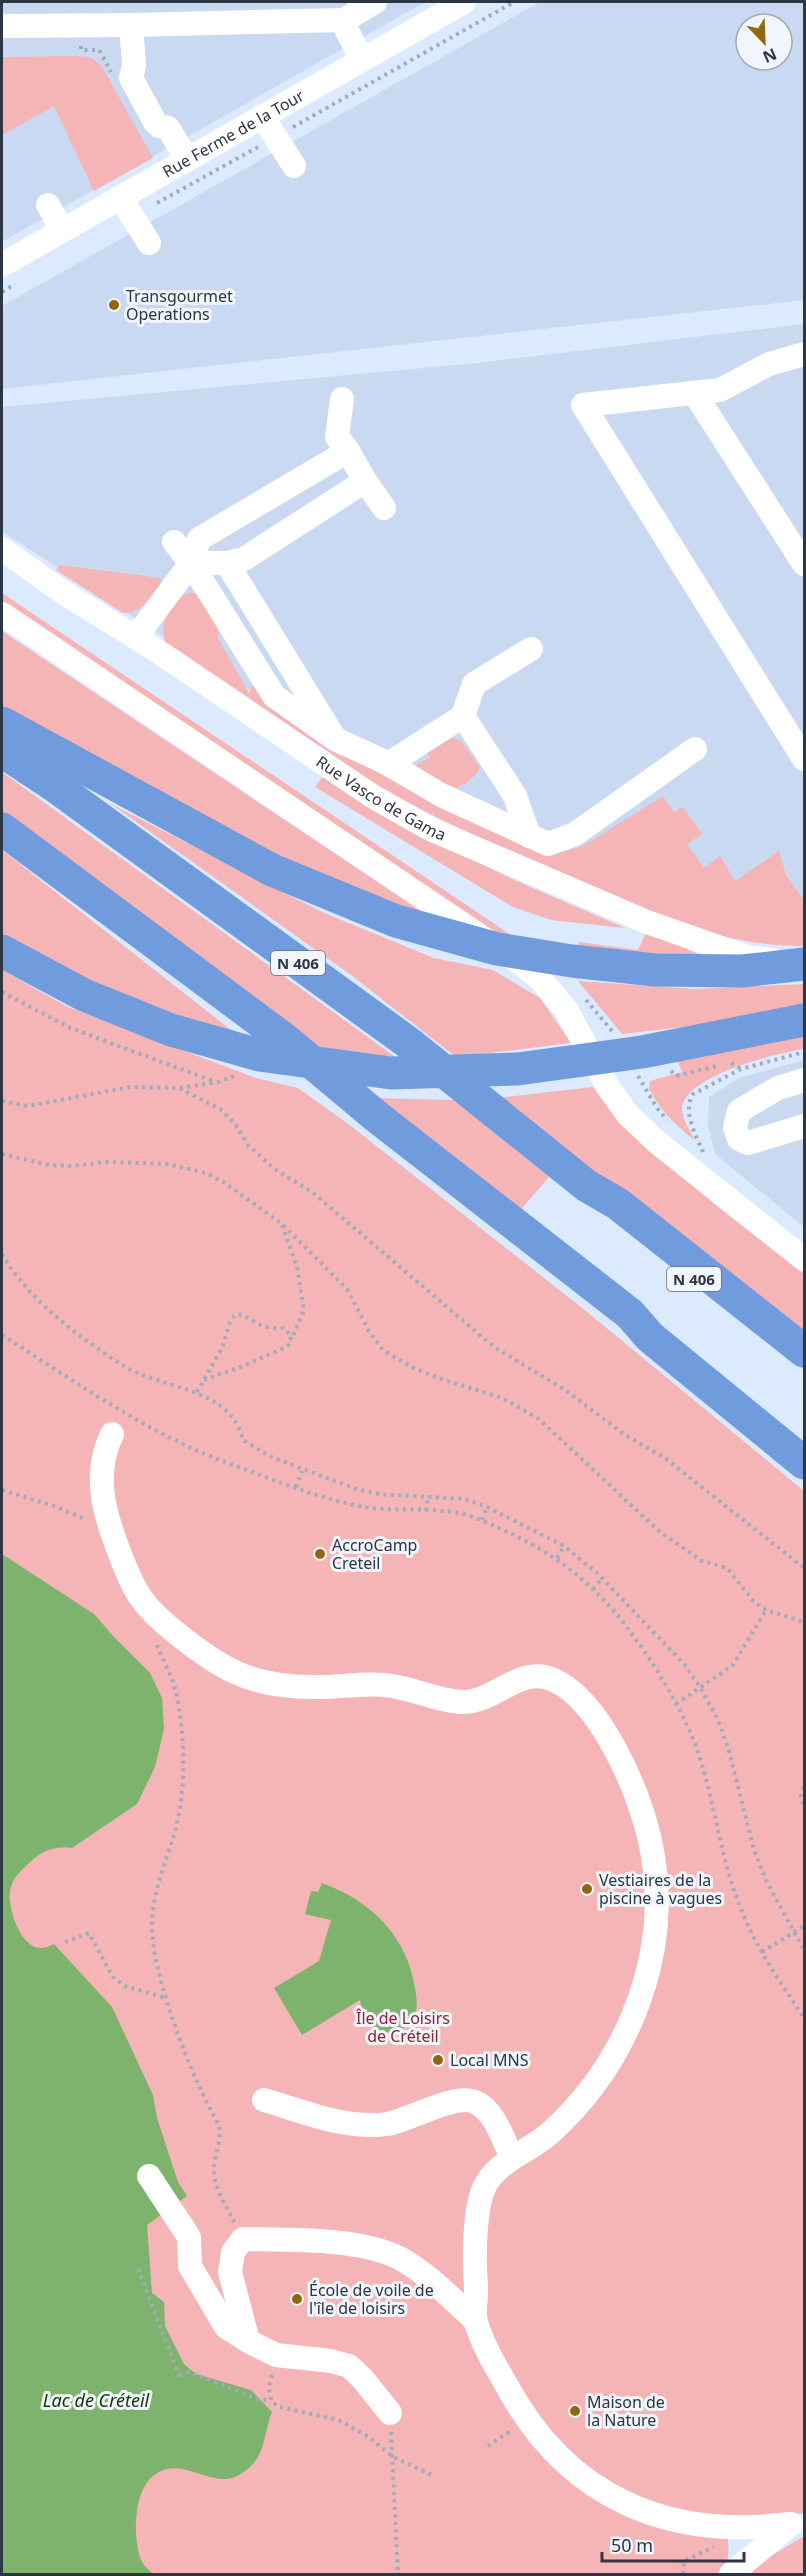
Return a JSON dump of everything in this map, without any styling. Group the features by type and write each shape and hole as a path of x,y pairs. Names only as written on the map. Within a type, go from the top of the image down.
{"highway":[{"path":"2,723 272,870 396,921 497,949 655,970 742,971 804,964"},
{"name":"N 406","path":"2,751 52,784 410,1044 587,1186 611,1211 804,1369"},
{"path":"2,830 284,1039 377,1117 630,1314 650,1337 804,1463"},
{"path":"2,951 95,999 171,1030 259,1055 392,1073 518,1069 655,1059 804,1020"},
{"path":"587,1186 618,1204 804,1351"},
{"path":"630,1314 659,1328 804,1438"}],"street":[{"path":"2,26 344,20 375,2"},
{"name":"Rue Ferme de la Tour","path":"2,265 464,2"},
{"path":"344,20 347,31 362,59"},
{"path":"131,25 134,65 147,71 172,118 168,128 187,159"},
{"path":"262,116 294,166"},
{"path":"120,197 149,243"},
{"path":"48,205 62,230"},
{"path":"804,354 769,364 720,390 584,405 804,759"},
{"path":"695,394 804,564"},
{"path":"342,399 337,437 384,508"},
{"path":"136,637 191,563 199,539 348,451"},
{"path":"191,563 227,563 244,559 366,481"},
{"path":"174,542 191,563 274,696 335,739 388,764 441,795 548,844 575,834 695,749"},
{"name":"Rue Vasco de Gama","path":"2,549 61,591 136,637 372,796 430,829 647,922 747,957 804,964"},
{"path":"227,563 335,739"},
{"path":"2,614 523,965 554,993 567,1011 612,1094 643,1130 804,1259"},
{"path":"388,764 463,716 474,684 531,649"},
{"path":"463,716 515,796 529,836"},
{"path":"804,1080 778,1088 739,1110 735,1127 739,1138 748,1143 804,1126"},
{"path":"112,1434 102,1454 100,1472 102,1490 112,1530 130,1580 145,1604 189,1642 234,1672 272,1683 311,1687 380,1684 408,1688 461,1702 482,1699 517,1681 535,1675 553,1679 576,1695 603,1731 623,1765 642,1807 653,1856 657,1903 650,1960 639,2005 621,2042 593,2088 566,2118 542,2139 512,2158 494,2174 483,2191 473,2255 475,2319"},
{"path":"264,2100 350,2123 384,2124 411,2118 453,2100 472,2100 484,2107 495,2121 512,2158"},
{"path":"149,2176 189,2237 190,2266 226,2326 248,2341 276,2355 331,2361 349,2366 362,2378 390,2413"},
{"path":"248,2341 230,2272 233,2252 243,2239 333,2242 380,2251 401,2259 430,2278 475,2319 500,2374 526,2420 541,2440 574,2471 606,2493 657,2516 720,2528 756,2528 797,2522"},
{"path":"731,2574 797,2522"}],"path":[{"path":"288,130 514,2"},
{"path":"156,204 263,144"},
{"path":"2,992 70,1028 218,1082"},
{"path":"655,1059 676,1076 733,1062 741,1069"},
{"path":"2,1101 28,1106 130,1087 179,1088 218,1082 238,1075"},
{"path":"179,1088 220,1109 236,1125 248,1145 276,1170 312,1192 494,1347 564,1390 625,1435 665,1458 804,1568"},
{"path":"2,1154 49,1165 70,1166 108,1162 167,1164 206,1173 233,1188 282,1224 347,1289 369,1331 383,1350 411,1367 502,1398 539,1419 660,1532 702,1561 727,1568 755,1603 766,1610 804,1622"},
{"path":"204,1380 243,1366 290,1344 304,1310 297,1267 282,1224"},
{"path":"2,1254 13,1273 32,1295 121,1365 146,1377 197,1392 218,1405 240,1427 243,1440 269,1456 302,1471 352,1488 379,1494 465,1499 487,1507 564,1546 602,1578 684,1664 717,1718 728,1747 754,1850 767,1882 804,1950"},
{"path":"197,1392 222,1348 230,1322 239,1314 265,1328 283,1328 291,1335 290,1344"},
{"path":"2,1335 125,1413 184,1445 296,1488 351,1504 388,1510 453,1512 482,1520 557,1558 608,1603 630,1632 676,1704 696,1749 727,1870 740,1907 762,1952 804,2018"},
{"path":"296,1488 302,1471"},
{"path":"2,1490 54,1506 112,1530"},
{"path":"426,1511 428,1496"},
{"path":"482,1520 487,1507"},
{"path":"557,1558 564,1546"},
{"path":"593,1589 602,1578"},
{"path":"145,1604 150,1628 175,1690 182,1734 183,1768 176,1828 156,1893 153,1911 154,1947 166,1998 194,2074 219,2125 215,2180 243,2239"},
{"path":"676,1704 733,1665 766,1610"},
{"path":"804,1786 801,1796 804,1808"},
{"path":"762,1952 804,1926"},
{"path":"65,1942 89,1933 113,1977 124,1986 166,1998"},
{"path":"138,2269 180,2378 189,2372 271,2401 279,2407 338,2420 369,2437 393,2457 432,2475"},
{"path":"269,2387 271,2401"},
{"path":"390,2413 398,2574"},
{"path":"488,2446 526,2420"},
{"path":"683,2574 684,2561 709,2551 718,2544 720,2528"}],"shaded area":[{"path":"2,2 425,2 2,242"},
{"path":"540,2 804,2 804,300 2,389 2,306"},
{"path":"804,324 804,916 498,844 170,641 2,531 2,407 477,363"},
{"path":"804,1060 804,1227 715,1154 708,1125 709,1097 739,1078"}],"green space":[{"path":"2,57 90,57 101,65 153,158 94,191 54,106 2,135"},
{"path":"60,565 162,580 142,607 123,613 56,570"},
{"path":"2,593 517,939 510,943 2,601"},
{"path":"189,593 196,593 219,616 220,630 217,636 249,693 256,678 343,752 400,785 559,853 583,846 663,796 674,812 683,807 702,834 687,844 704,868 720,856 735,881 779,851 786,875 804,900 804,946 776,945 722,936 670,919 472,834 371,782 311,744 165,644 166,613 175,601"},
{"path":"2,631 430,917 322,879 2,707"},
{"path":"455,738 462,742 480,767 469,781 453,790 412,768 430,757 425,749"},
{"path":"2,772 398,1059 300,1045 2,814"},
{"path":"326,772 404,826 512,879 625,928 551,920 513,907 315,787"},
{"path":"111,804 322,912 434,958 493,970 540,998 571,1043 456,1057 351,975"},
{"path":"2,850 240,1037 107,992 2,939"},
{"path":"647,931 707,958 576,955 579,942 638,950"},
{"name":"Île de Loisirs de Créteil","path":"2,970 68,1007 256,1078 298,1088 351,1126 586,1311 804,1491 804,2513 726,2523 728,2557 719,2574 2,2574"},
{"path":"578,981 694,989 804,984 804,1009 761,1018 622,1034"},
{"path":"804,1032 804,1049 774,1055 733,1068 697,1087 686,1098 682,1110 695,1140 669,1117 649,1089 650,1081 682,1072 676,1058"},
{"path":"593,1087 616,1114 667,1163 804,1274 804,1333 498,1098"},
{"path":"373,1098 454,1100 549,1177 517,1214"},
{"path":"804,2536 804,2574 747,2574 768,2558"}],"water":[{"name":"Lac de Créteil","path":"2,1554 94,1614 150,1673 162,1698 164,1729 155,1767 137,1804 72,1848 50,1850 35,1858 14,1880 10,1903 16,1924 27,1941 41,1948 54,1944 112,2007 153,2095 157,2118 178,2182 187,2196 147,2225 152,2293 164,2302 165,2326 184,2364 196,2374 251,2390 272,2412 259,2455 248,2469 239,2475 229,2479 219,2479 180,2469 169,2469 150,2478 140,2499 136,2538 141,2560 153,2574 2,2574"},
{"path":"322,1883 367,1907 380,1918 400,1945 408,1961 417,2001 412,2020 401,2029 395,2032 381,2032 369,2025 360,2000 302,2035 274,1988 319,1961 331,1920 305,1914 311,1891 318,1892"}],"place":[{"name":"Transgourmet Operations","path":"114,305"},
{"name":"AccroCamp Creteil","path":"320,1554"},
{"name":"Vestiaires de la piscine à vagues","path":"587,1889"},
{"name":"Local MNS","path":"438,2060"},
{"name":"École de voile de l'île de loisirs","path":"297,2299"},
{"name":"Maison de la Nature","path":"575,2411"}]}
